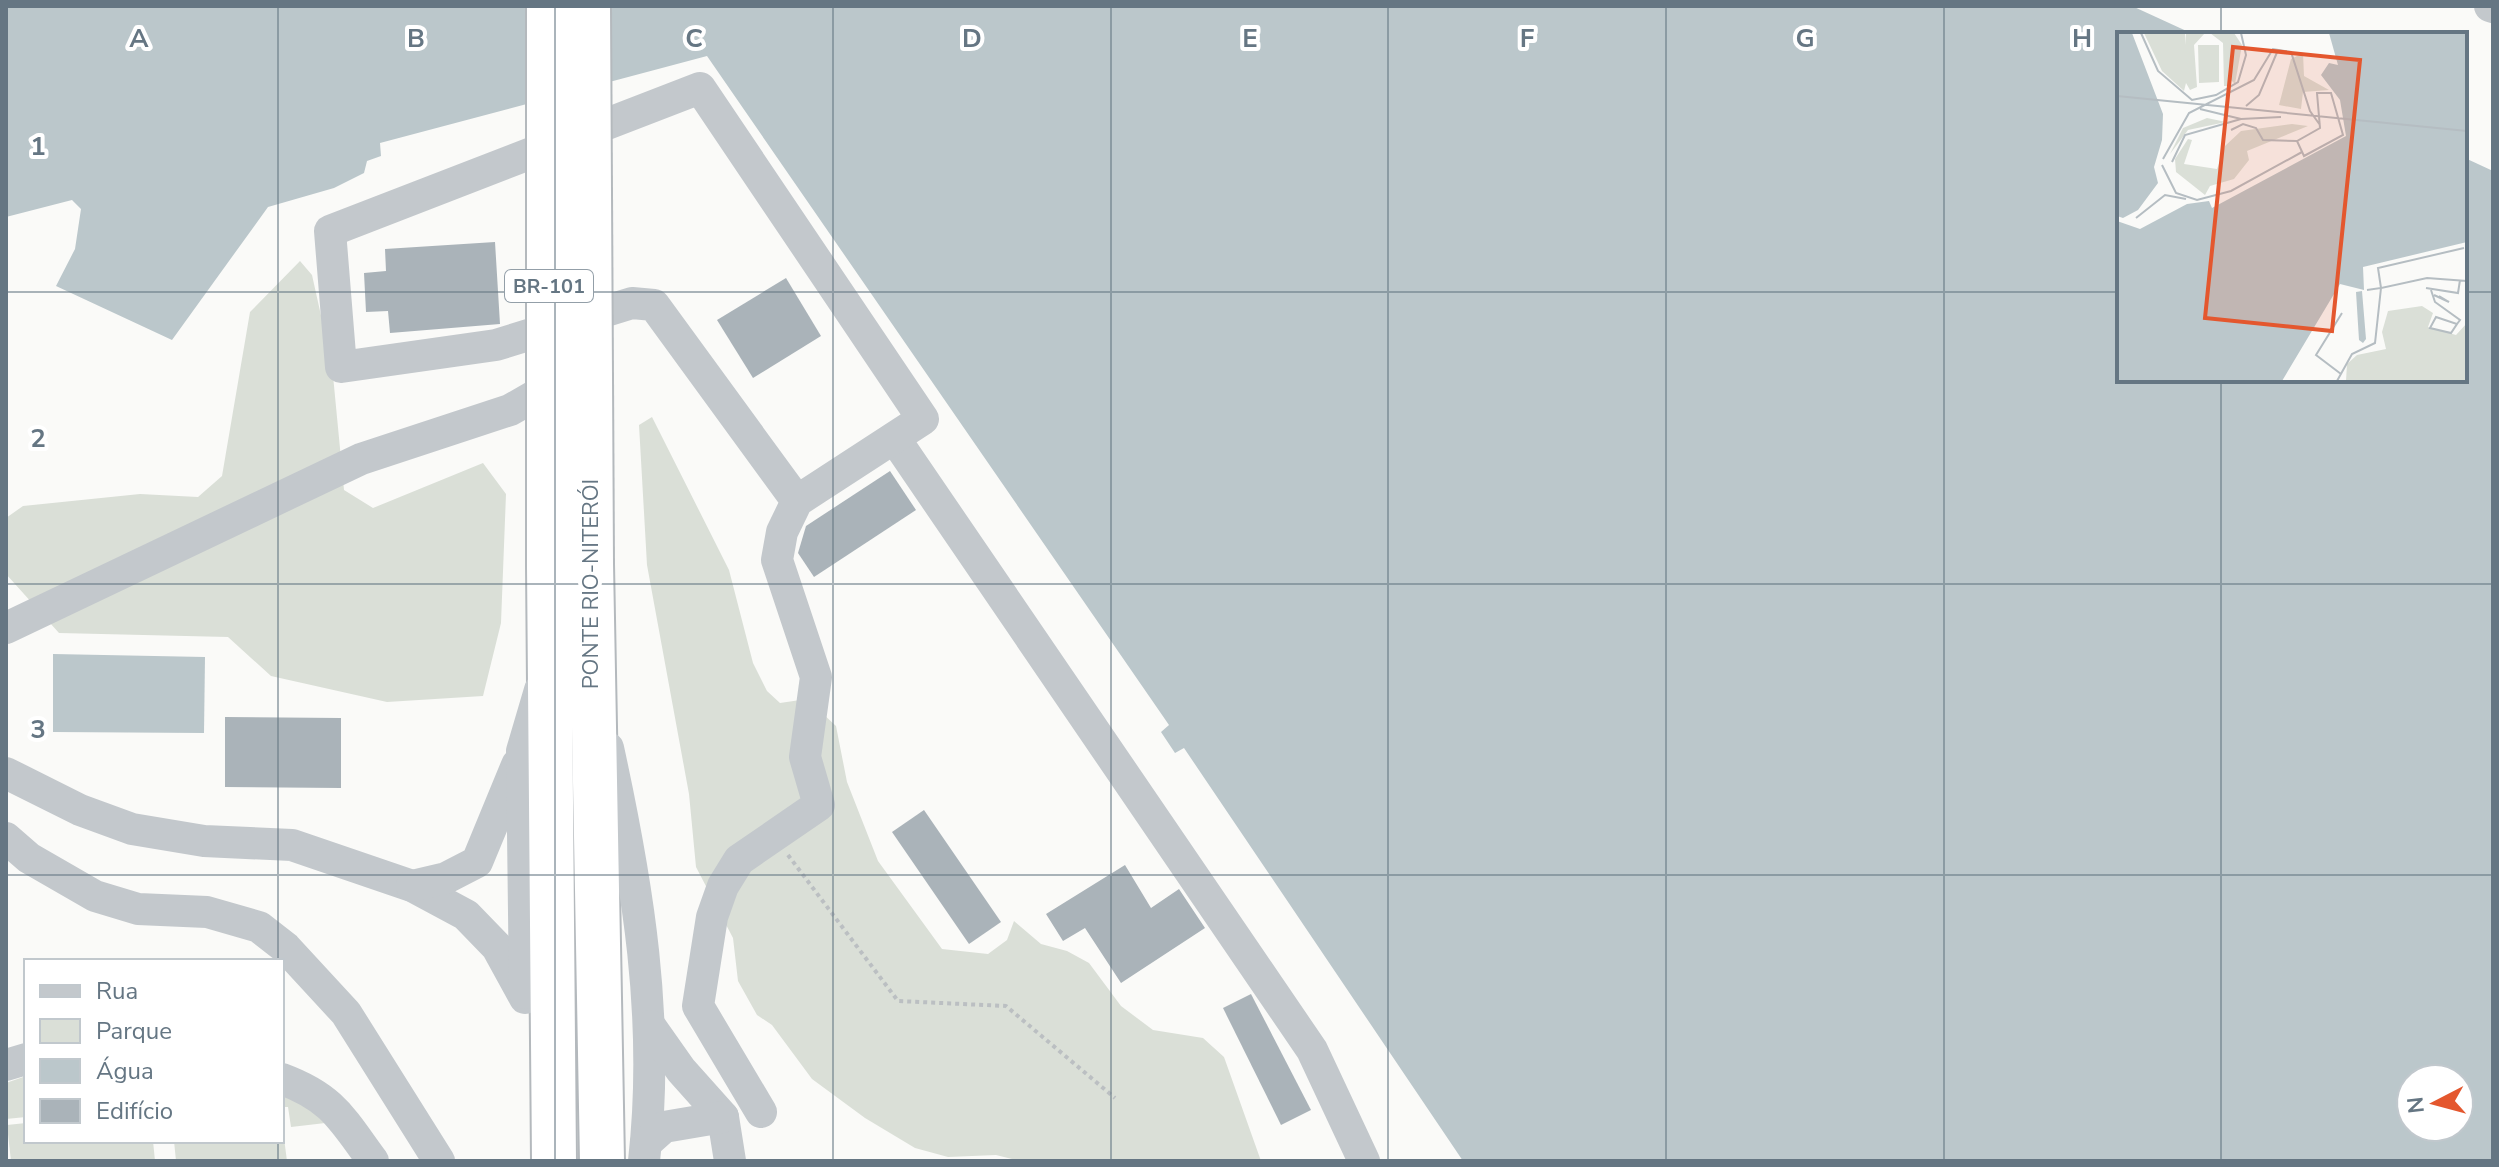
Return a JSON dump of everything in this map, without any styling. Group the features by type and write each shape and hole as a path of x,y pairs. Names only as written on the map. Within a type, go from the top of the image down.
{"highway":[{"name":"PONTE RIO-NITERÓI","path":"549,6 570,565 591,665 602,1140"},
{"name":"PONTE RIO-NITERÓI","path":"554,1144 548,664 570,565 588,6"}],"lane":[{"path":"761,1112 698,1006 712,917 723,886 739,860 819,805 805,757 816,677 777,560 782,532 797,501 923,419 700,88 330,231 341,367 496,345 632,303 654,305 797,501"},
{"path":"6,628 361,459 510,410 572,375 632,303"},
{"path":"895,439 1312,1050 1364,1161"},
{"path":"412,886 446,878 477,862 522,751 548,664"},
{"path":"591,665 635,875 650,1026 645,1152"},
{"path":"522,751 525,998"},
{"path":"6,773 80,810 132,829 204,841 292,845 412,886 466,915 497,947 525,998 554,1078"},
{"path":"6,838 29,858 95,896 138,909 207,912 259,927 286,948 346,1013 439,1161"},
{"path":"650,1026 681,1070 723,1117 730,1161"},
{"path":"284,1080 313,1090 330,1104 373,1161"},
{"path":"645,1152 664,1127 723,1117"}],"path":[{"path":"774,838 898,1001 1006,1006 1115,1098"}],"green space":[{"path":"300,261 312,275 332,365 344,490 373,508 483,463 506,494 501,623 483,696 387,702 271,676 228,637 59,633 6,574 6,518 23,506 140,494 198,497 222,476 250,312"},
{"path":"652,417 729,570 753,663 767,691 780,703 807,699 836,726 847,782 878,861 942,949 988,954 1007,940 1014,921 1041,944 1067,951 1089,963 1121,1006 1153,1030 1203,1038 1224,1057 1261,1161 1020,1161 996,1155 948,1157 915,1148 865,1118 812,1079 772,1025 757,1015 738,981 733,938 696,867 689,794 647,565 639,425"},
{"path":"24,1077 24,1117 6,1119 6,1083"},
{"path":"284,1093 334,1122 291,1127 288,1107 284,1107"},
{"path":"24,1123 24,1143 153,1143 155,1161 11,1161 7,1125"},
{"path":"284,1138 287,1161 176,1161 174,1143 284,1143"}],"water":[{"path":"6,6 2132,6 2189,32 2117,32 2117,382 2467,382 2467,159 2493,171 2493,1161 1463,1161 1184,748 1175,753 1161,732 1169,725 707,56 380,143 381,156 367,161 364,173 334,188 268,207 172,340 56,286 75,249 81,209 72,200 6,217"},
{"path":"53,654 205,657 204,733 53,732"}],"building":[{"path":"495,242 500,324 390,333 388,311 366,312 364,273 386,271 385,249"},
{"path":"786,278 821,336 753,378 717,320"},
{"path":"890,471 916,510 814,577 798,553 806,526"},
{"path":"225,717 341,718 341,788 225,787"},
{"path":"924,810 1001,922 969,944 892,832"},
{"path":"1125,865 1151,908 1179,889 1205,928 1121,983 1085,928 1063,941 1046,914"},
{"path":"1251,994 1311,1110 1281,1125 1223,1008"}]}
